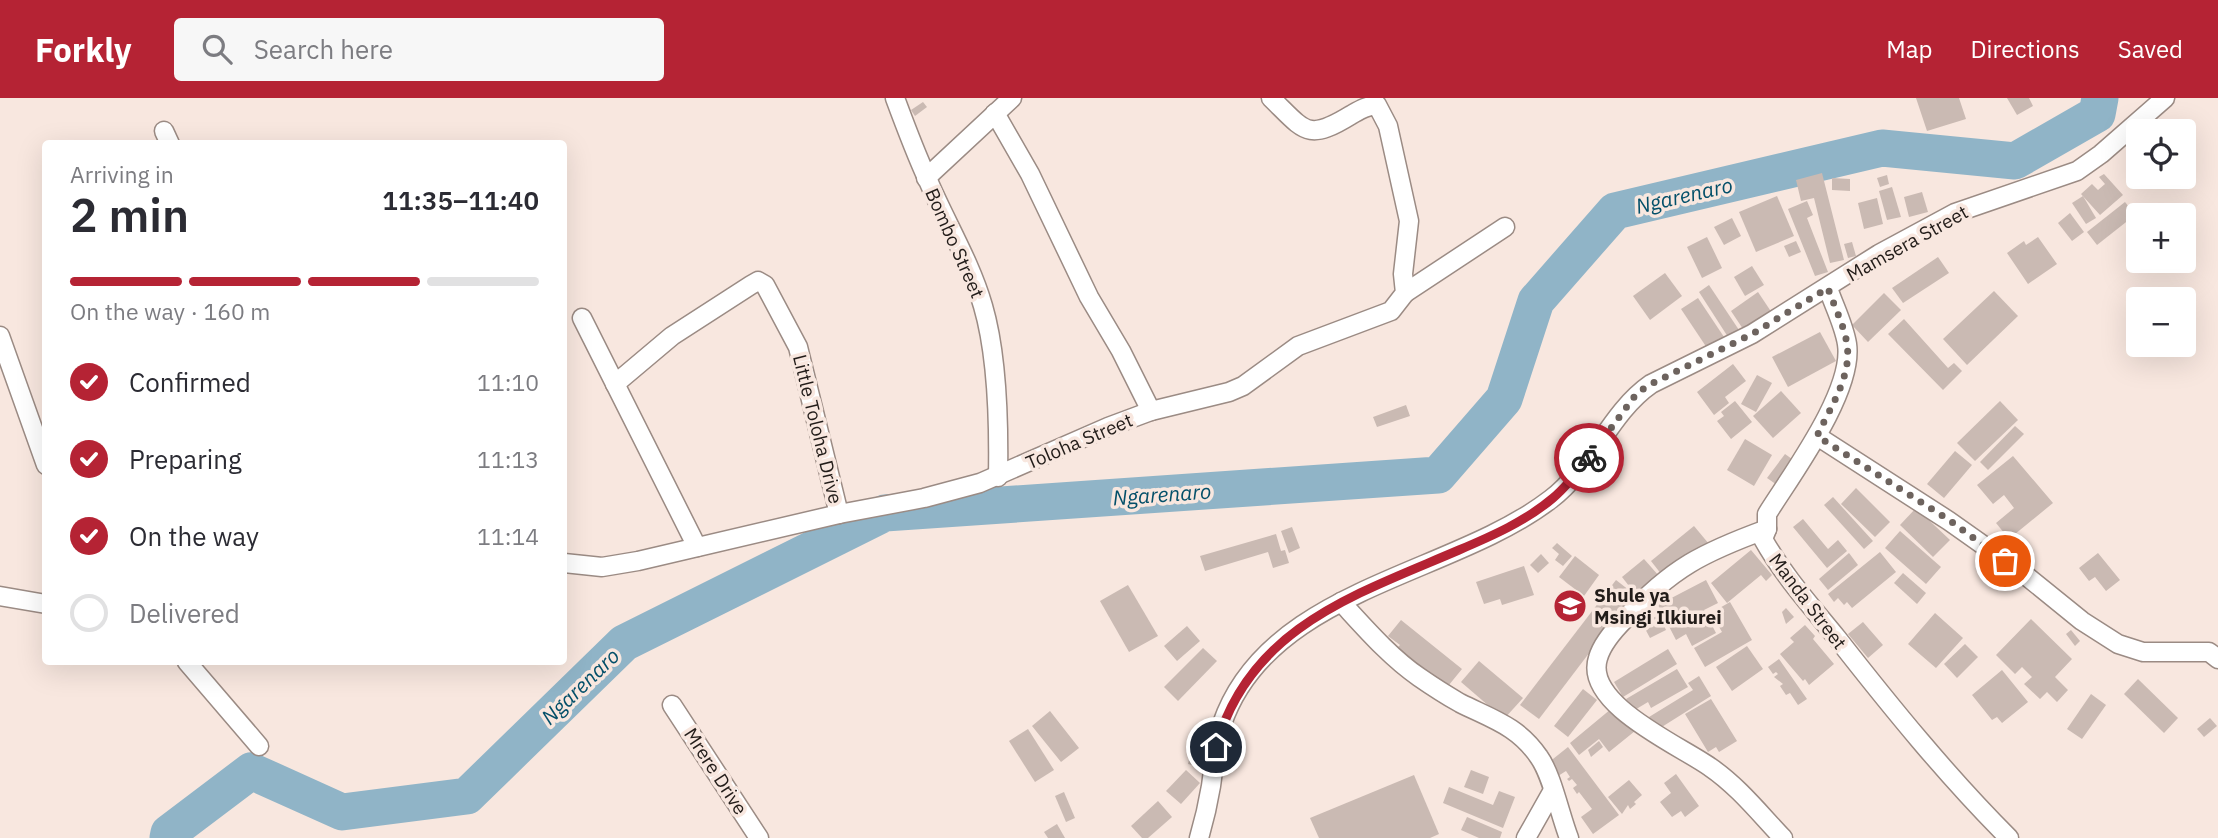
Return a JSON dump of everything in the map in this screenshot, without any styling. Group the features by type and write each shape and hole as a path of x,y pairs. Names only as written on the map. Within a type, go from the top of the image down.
{"street":[{"name":"Bombo Street","path":"895,98 926,178 975,281 984,308 990,338 999,433 998,477"},
{"path":"926,178 1012,98"},
{"path":"1271,98 1292,119 1307,130 1317,132 1332,127 1367,106 1377,105 1388,126 1409,221 1403,274 1405,293"},
{"name":"Mamsera Street","path":"1199,838 1223,722 1241,687 1268,653 1304,625 1341,602 1516,523 1553,498 1637,393 1651,384 1752,334 1879,254 1955,213 2077,171 2101,154 2165,98"},
{"path":"995,113 1030,174 1089,298 1121,351 1151,411"},
{"name":"Toloha Street","path":"567,563 602,567 839,514 924,498 998,477 1108,427 1151,411 1229,392 1243,386 1298,346 1391,311 1405,293 1505,226"},
{"name":"Little Toloha Drive","path":"615,384 672,336 758,281 765,285 798,347 839,514"},
{"name":"Manda Street","path":"1828,288 1847,344 1847,363 1841,385 1817,436 1767,514 1767,529 1763,539 1774,559 1960,789 2009,838"},
{"path":"582,317 697,547"},
{"path":"0,335 42,454"},
{"path":"1817,436 1949,520 2024,574 2082,621 2118,644 2143,652 2209,652 2218,659"},
{"path":"1767,529 1688,562 1664,579 1620,624 1598,658 1596,669 1601,685 1622,711 1713,768 1783,838"},
{"path":"0,596 42,603"},
{"path":"1341,602 1389,652 1417,675 1459,702 1510,726 1519,734 1541,760 1569,838"},
{"path":"190,665 259,746"},
{"name":"Mrere Drive","path":"672,705 759,838"},
{"path":"1526,838 1552,792"}],"building":[{"path":"1916,98 1959,98 1966,119 1927,131"},
{"path":"2007,98 2029,98 2033,106 2017,115"},
{"path":"923,102 927,107 915,116 911,110"},
{"path":"1822,173 1844,260 1830,263 1814,198 1801,201 1796,180"},
{"path":"2104,174 2123,195 2100,215 2081,194 2092,184 2098,190 2105,184 2099,177"},
{"path":"1887,175 1889,184 1880,187 1877,178"},
{"path":"1832,178 1850,179 1850,191 1832,190"},
{"path":"1892,187 1901,217 1887,220 1879,191"},
{"path":"1922,192 1928,212 1909,217 1904,197"},
{"path":"1777,196 1794,236 1756,252 1739,212"},
{"path":"2083,196 2096,218 2086,224 2072,203"},
{"path":"1877,198 1883,224 1864,229 1858,203"},
{"path":"1807,201 1813,215 1807,218 1828,272 1815,276 1788,209"},
{"path":"2126,203 2126,222 2097,245 2087,232"},
{"path":"2070,213 2084,232 2072,241 2058,223"},
{"path":"1732,218 1741,236 1724,245 1714,227"},
{"path":"1707,237 1722,268 1702,278 1687,247"},
{"path":"2038,237 2057,264 2028,284 2007,253 2024,241 2026,245"},
{"path":"1796,241 1801,252 1789,257 1784,246"},
{"path":"1852,242 1856,256 1848,258 1844,244"},
{"path":"1938,257 1949,273 1903,303 1892,288"},
{"path":"1752,266 1764,285 1745,296 1734,277"},
{"path":"1665,273 1682,296 1650,320 1633,296"},
{"path":"1709,285 1739,330 1728,337 1699,292"},
{"path":"1994,291 2018,316 1967,365 1943,339"},
{"path":"1758,292 1772,313 1745,332 1731,311"},
{"path":"1884,293 1901,310 1868,342 1852,325"},
{"path":"1698,298 1726,340 1709,351 1681,309"},
{"path":"1904,319 1948,368 1954,363 1962,371 1943,390 1888,334"},
{"path":"1820,332 1836,361 1788,387 1772,357"},
{"path":"1733,364 1746,381 1725,397 1729,403 1714,415 1697,392"},
{"path":"1757,375 1772,383 1756,412 1741,404"},
{"path":"1781,391 1801,413 1773,438 1753,416"},
{"path":"1735,401 1752,422 1731,439 1717,421 1724,416 1721,412"},
{"path":"2000,401 2018,420 1975,461 1957,443"},
{"path":"1406,405 1410,416 1377,427 1373,417"},
{"path":"2015,426 2024,434 1988,470 1980,462"},
{"path":"1745,439 1772,455 1754,486 1727,470"},
{"path":"1955,451 1972,465 1944,498 1927,484"},
{"path":"1785,454 1799,464 1777,485 1767,478"},
{"path":"2013,456 2053,503 2009,539 1996,523 2014,508 2004,495 1993,504 1977,485"},
{"path":"1856,488 1890,522 1875,537 1841,504"},
{"path":"1833,497 1873,541 1864,549 1824,505"},
{"path":"1916,508 1950,540 1933,557 1900,525"},
{"path":"1803,519 1828,549 1838,540 1847,551 1827,568 1793,527"},
{"path":"1694,526 1709,544 1665,579 1651,561"},
{"path":"1292,527 1300,548 1289,553 1281,531"},
{"path":"1900,531 1941,567 1926,584 1885,548"},
{"path":"1276,534 1281,551 1285,550 1289,563 1273,568 1268,552 1205,571 1200,556"},
{"path":"1557,543 1572,556 1563,566 1555,560 1559,554 1552,548"},
{"path":"1751,550 1772,575 1766,581 1761,575 1727,603 1711,583"},
{"path":"1880,552 1896,572 1852,608 1847,602 1844,605 1838,598 1834,602 1828,594"},
{"path":"1849,553 1858,565 1828,590 1819,579"},
{"path":"2098,553 2120,580 2106,591 2095,577 2089,581 2079,568"},
{"path":"1541,554 1549,563 1538,573 1530,565"},
{"path":"1575,556 1599,575 1584,596 1559,577"},
{"path":"1644,559 1659,576 1636,595 1622,577"},
{"path":"1524,566 1534,595 1502,605 1500,599 1484,604 1476,582"},
{"path":"1903,573 1926,593 1917,604 1894,583"},
{"path":"1616,580 1634,594 1539,719 1520,705"},
{"path":"1706,580 1718,603 1704,610 1716,633 1692,646 1686,634 1676,640 1658,605"},
{"path":"1128,585 1158,636 1129,652 1100,601"},
{"path":"1730,602 1752,640 1705,667 1694,648 1722,632 1711,613"},
{"path":"1786,608 1794,617 1786,624 1782,612"},
{"path":"1935,613 1963,638 1936,668 1908,644"},
{"path":"1659,615 1666,630 1650,638 1642,623"},
{"path":"2031,619 2072,659 2055,677 2068,690 2057,702 2047,692 2040,699 2024,684 2032,677 2022,667 2015,674 1996,655"},
{"path":"1401,620 1462,669 1444,691 1395,650 1400,645 1388,636"},
{"path":"1863,622 1883,645 1868,658 1848,634"},
{"path":"1805,625 1834,664 1809,685 1780,654 1794,642 1790,638"},
{"path":"1187,626 1200,641 1177,661 1164,646"},
{"path":"2071,630 2080,641 2075,646 2066,634"},
{"path":"1965,644 1978,657 1957,678 1944,664"},
{"path":"1747,646 1763,669 1732,691 1716,667"},
{"path":"1203,648 1217,661 1178,701 1164,687"},
{"path":"1668,649 1677,664 1623,697 1614,682"},
{"path":"1779,659 1807,699 1798,705 1790,693 1786,695 1780,686 1783,684 1774,677 1778,674 1773,674 1768,667"},
{"path":"1479,661 1523,698 1504,719 1461,682"},
{"path":"1677,669 1688,687 1651,708 1648,702 1633,711 1626,699"},
{"path":"2002,670 2028,702 2002,723 1997,717 1992,720 1972,695"},
{"path":"1699,676 1711,696 1657,730 1649,717 1693,690 1688,683"},
{"path":"2138,679 2178,718 2164,733 2124,694"},
{"path":"1583,689 1597,700 1568,737 1554,726"},
{"path":"2091,694 2106,705 2082,739 2067,729"},
{"path":"1711,699 1737,741 1719,752 1716,747 1708,752 1685,714"},
{"path":"1611,709 1619,719 1623,716 1635,731 1609,752 1599,739 1579,755 1570,743"},
{"path":"1050,711 1079,748 1061,762 1032,726"},
{"path":"2210,718 2217,726 2204,737 2197,729"},
{"path":"1028,729 1054,770 1035,782 1009,741"},
{"path":"1194,739 1210,743 1204,768 1188,764"},
{"path":"1599,741 1603,747 1591,757 1588,750"},
{"path":"1568,747 1619,815 1593,834 1581,817 1592,809 1573,788 1577,785 1572,779 1567,779 1570,777 1566,771 1558,776 1548,763"},
{"path":"1186,770 1200,783 1181,804 1166,791"},
{"path":"1471,770 1489,777 1483,794 1464,787"},
{"path":"1676,774 1699,806 1685,817 1681,811 1672,817 1660,802 1671,793 1664,783"},
{"path":"1414,775 1439,834 1430,838 1319,838 1310,818"},
{"path":"1629,780 1642,795 1630,809 1628,805 1622,814 1608,797"},
{"path":"1449,787 1493,805 1499,791 1515,797 1503,828 1443,803"},
{"path":"1064,792 1075,818 1066,822 1055,796"},
{"path":"1158,801 1172,817 1148,838 1142,838 1131,826"},
{"path":"1467,817 1502,832 1500,838 1479,838 1461,830"},
{"path":"1057,824 1065,838 1048,838 1044,832"}],"waterway":[{"name":"Ngarenaro","path":"168,838 169,833 251,771 342,812 467,796 624,643 885,513 1438,475 1504,399 1536,301 1615,211 1882,148 2015,161 2097,114 2100,98"}],"way so far":[{"path":"1589,458 1637,393 1752,334 1828,288 1847,344 1847,363 1841,385 1817,436 1949,520 2005,561"}],"place":[{"name":"Shule ya Msingi Ilkiurei","path":"1570,606"}],"route":[{"path":"1216,747 1223,722 1251,672 1268,653 1294,632 1341,602 1516,523 1553,498 1589,458"}]}
